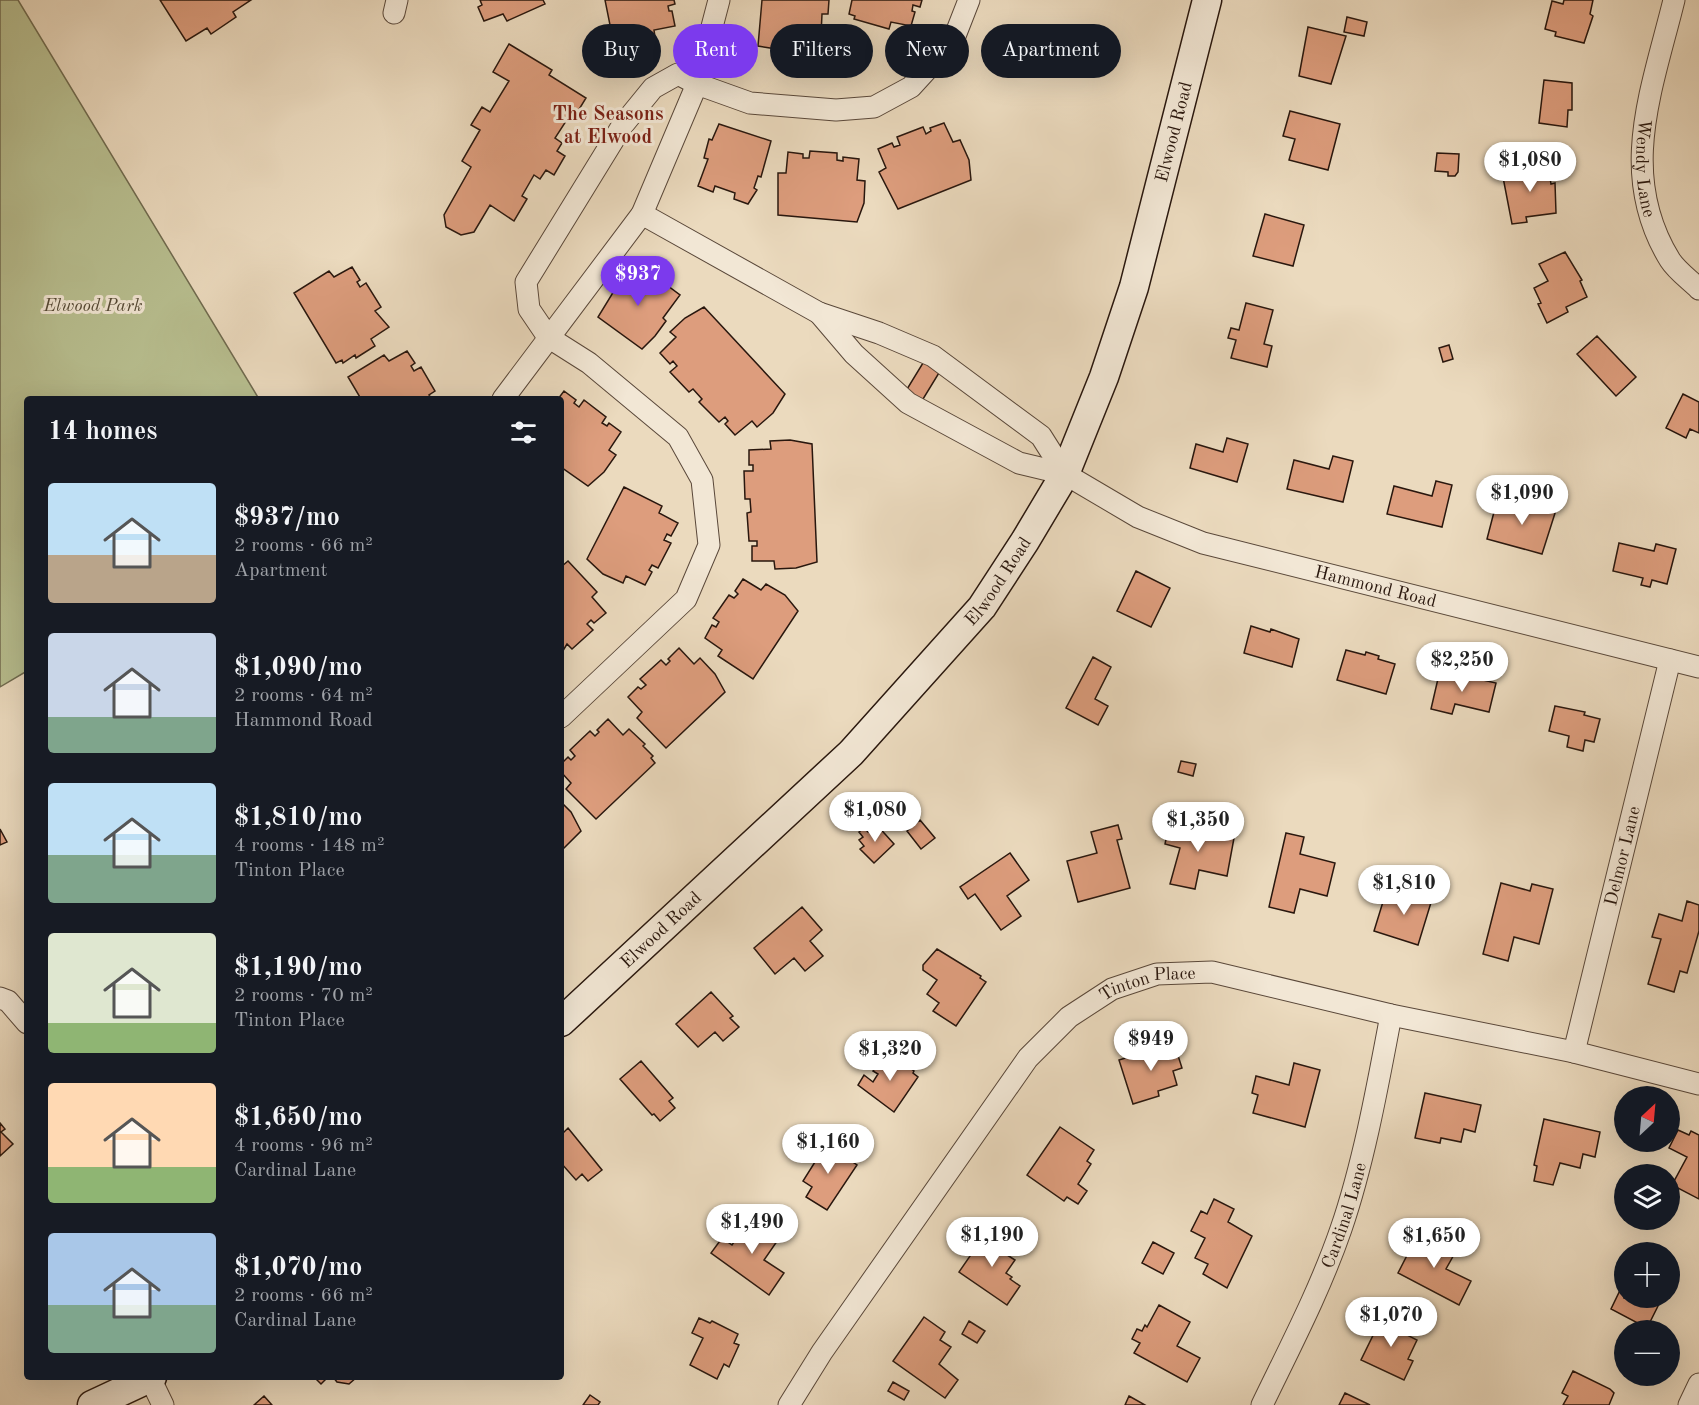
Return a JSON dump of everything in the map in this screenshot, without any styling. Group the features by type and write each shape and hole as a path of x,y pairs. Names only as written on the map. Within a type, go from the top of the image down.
{"main road":[{"name":"Elwood Road","path":"564,1019 851,753 982,607 1065,474 1104,376 1134,287 1207,0"},
{"path":"92,1405 147,1380"}],"street":[{"path":"505,396 642,214 697,84 719,0"},
{"path":"564,714 686,599 709,545 702,480 678,437 589,363 548,337 529,309 526,282 622,126 653,88 678,74 697,84 750,103 836,110 874,107 911,87 953,41 969,0"},
{"name":"Wendy Lane","path":"1674,0 1641,135 1644,199 1670,261 1699,289"},
{"path":"642,214 819,313 879,333 933,356 1041,436 1065,474"},
{"path":"819,313 854,354 908,403 1018,463 1065,474"},
{"name":"Hammond Road","path":"1065,474 1138,517 1203,543 1699,667"},
{"name":"Delmor Lane","path":"1574,1052 1670,660"},
{"name":"Tinton Place","path":"789,1405 822,1352 1028,1058 1069,1017 1112,988 1158,974 1212,972 1391,1015 1574,1052 1699,1084"},
{"path":"0,998 8,1001 24,1020"},
{"name":"Cardinal Lane","path":"1262,1405 1320,1284 1342,1227 1378,1089 1391,1015"},
{"path":"152,1380 163,1405"},
{"path":"1689,1405 1699,1384"}],"green space":[{"name":"Elwood Park","path":"0,0 18,0 257,396 24,396 24,673 0,687"}],"building":[{"path":"160,0 251,0 233,12 236,17 211,34 207,28 186,41"},
{"path":"480,0 543,0 545,4 507,21 503,14 484,21 478,7 482,5"},
{"path":"605,0 674,0 675,4 668,6 669,11 672,11 673,26 661,29 661,24 610,24"},
{"path":"762,0 829,0 828,14 822,14 822,24 770,24 770,48 758,46"},
{"path":"852,0 922,0 920,7 913,5 912,11 915,12 912,24 891,22 885,24 885,28 854,19 855,16 849,14"},
{"path":"1564,0 1593,0 1590,14 1593,16 1584,43 1555,36 1556,32 1545,29 1552,1 1563,4"},
{"path":"1347,17 1367,22 1364,36 1344,32"},
{"path":"1308,27 1346,36 1331,84 1299,76"},
{"path":"509,44 552,70 549,75 586,98 572,121 568,118 555,138 562,143 557,151 565,156 554,175 546,170 540,179 534,175 522,196 527,199 514,221 490,205 474,232 461,235 446,227 444,215 471,167 462,161 480,130 471,125 482,107 490,112 509,81 493,72"},
{"path":"1544,80 1572,83 1572,110 1568,110 1567,127 1539,123"},
{"path":"1290,111 1340,124 1328,170 1289,160 1295,139 1283,136"},
{"path":"944,123 953,142 960,140 969,160 971,180 898,209 879,172 886,168 878,149 892,143 894,147 900,145 897,137 923,127 926,134 931,131 930,128"},
{"path":"719,124 771,141 761,177 758,176 754,188 757,190 748,204 734,199 735,193 715,186 713,192 698,186 708,159 704,158 709,139 712,140"},
{"path":"810,151 837,153 837,160 843,161 843,157 859,159 857,180 865,181 864,203 857,222 778,215 778,173 786,173 788,152 803,154 803,158 809,158"},
{"path":"1437,153 1459,154 1458,172 1455,176 1448,176 1448,172 1435,171"},
{"path":"1548,165 1551,184 1555,183 1556,213 1526,217 1527,222 1512,224 1502,172"},
{"path":"1265,214 1304,225 1293,266 1253,256"},
{"path":"1565,252 1582,280 1580,281 1587,297 1566,307 1568,312 1547,323 1538,304 1541,303 1534,288 1548,281 1539,264"},
{"path":"638,264 650,272 647,278 664,290 668,286 680,295 663,318 666,321 642,349 598,317 617,286 619,288 628,277 625,274 629,268 632,270"},
{"path":"352,267 360,280 357,282 360,287 366,283 381,307 375,311 389,327 371,339 375,346 356,358 355,355 343,363 342,360 336,363 294,293 329,271 334,277"},
{"path":"1246,303 1273,310 1264,344 1272,346 1267,367 1231,358 1236,340 1228,338 1231,328 1239,330"},
{"path":"704,307 785,394 773,413 757,427 752,421 735,435 725,424 728,421 725,417 719,422 699,402 702,399 693,389 689,392 670,372 677,366 673,361 670,364 660,353 676,337 670,332 685,318"},
{"path":"1597,336 1636,377 1616,396 1577,354"},
{"path":"1449,345 1453,359 1443,362 1439,348"},
{"path":"407,351 415,363 411,366 414,371 421,367 435,391 430,396 359,396 348,377 384,355 389,361"},
{"path":"926,358 942,368 920,404 904,394"},
{"path":"564,391 576,400 574,403 579,407 584,400 606,417 602,423 607,426 609,423 621,432 609,450 616,455 604,472 588,486 564,469 564,396 560,396"},
{"path":"1683,394 1699,402 1699,433 1690,429 1686,438 1666,428"},
{"path":"1227,438 1248,444 1237,482 1190,468 1196,444 1223,452"},
{"path":"790,440 812,444 817,562 796,568 775,569 774,561 752,561 752,546 757,546 757,541 749,541 747,513 751,512 750,499 745,499 744,471 753,471 753,465 749,465 749,450 771,449 770,441"},
{"path":"1333,456 1353,461 1343,502 1287,489 1294,460 1329,469"},
{"path":"1436,481 1452,485 1442,527 1387,514 1394,486 1432,496"},
{"path":"624,487 662,506 659,513 678,523 671,536 667,534 664,540 671,543 658,568 652,565 649,570 652,572 645,585 626,576 623,583 603,574 587,559"},
{"path":"1522,501 1556,510 1542,554 1487,539 1494,512 1498,513 1501,502 1520,507"},
{"path":"1619,543 1654,551 1656,544 1676,549 1667,584 1652,580 1650,587 1641,585 1643,578 1613,571"},
{"path":"568,561 597,592 592,597 606,613 594,623 591,620 587,624 593,630 572,649 567,644 564,649 564,564"},
{"path":"1136,571 1170,588 1151,627 1117,611"},
{"path":"743,579 761,590 766,584 785,595 798,611 753,679 718,656 722,650 705,638 712,625 716,627 719,622 713,618 729,595 734,598 738,594 735,591"},
{"path":"1251,626 1270,632 1271,629 1299,639 1292,667 1244,653"},
{"path":"679,648 694,664 700,658 715,674 725,692 666,748 637,718 642,712 628,697 638,687 641,689 646,685 640,679 661,660 666,665 670,661 668,659"},
{"path":"1346,650 1365,655 1366,652 1379,656 1378,659 1395,664 1386,694 1337,680"},
{"path":"1093,657 1111,667 1095,699 1108,706 1098,725 1066,708"},
{"path":"1440,670 1496,683 1489,712 1455,704 1452,714 1431,709"},
{"path":"1555,706 1585,712 1584,715 1600,719 1594,742 1585,740 1583,751 1567,747 1569,736 1549,731"},
{"path":"608,719 623,735 629,729 645,744 643,746 653,756 651,758 655,763 596,819 566,789 571,783 564,775 564,761 568,757 571,760 575,756 570,750 590,731 595,736 599,732 597,730"},
{"path":"1181,761 1196,764 1193,776 1178,772"},
{"path":"564,805 571,812 581,831 564,848"},
{"path":"920,820 935,838 921,849 907,831"},
{"path":"1170,820 1188,823 1187,828 1234,838 1227,876 1199,870 1195,889 1170,884 1180,848 1165,844"},
{"path":"876,824 894,844 874,863 860,849 864,846 859,840 863,837 859,832 864,828 868,832"},
{"path":"1118,825 1122,839 1117,840 1130,888 1078,902 1067,861 1097,853 1091,832"},
{"path":"0,829 7,842 0,845"},
{"path":"1286,833 1304,837 1300,854 1335,863 1327,896 1300,889 1294,913 1269,907"},
{"path":"1010,853 1029,880 1007,896 1021,916 1001,930 975,894 968,899 960,887"},
{"path":"1501,883 1530,891 1532,884 1553,889 1539,944 1514,937 1508,961 1483,954"},
{"path":"1409,889 1433,896 1418,945 1374,931 1386,892 1406,899"},
{"path":"1687,901 1699,905 1699,931 1687,973 1680,971 1674,992 1648,984 1661,939 1652,937 1659,914 1682,921"},
{"path":"802,907 822,930 810,941 823,956 805,971 794,958 775,974 754,948"},
{"path":"937,949 981,976 980,978 986,982 956,1026 933,1011 939,1003 927,994 937,980 923,970 923,965"},
{"path":"711,992 733,1016 730,1018 739,1027 723,1041 715,1032 698,1047 676,1024"},
{"path":"1174,1043 1182,1068 1173,1071 1177,1085 1158,1091 1159,1096 1133,1104 1119,1060"},
{"path":"887,1052 914,1071 913,1073 918,1077 894,1112 858,1085 864,1075 873,1082 878,1074 873,1071"},
{"path":"641,1061 673,1098 669,1101 675,1108 660,1121 620,1079"},
{"path":"1294,1063 1320,1070 1305,1127 1253,1113 1258,1095 1252,1093 1256,1076 1289,1085"},
{"path":"1425,1093 1481,1105 1475,1132 1464,1129 1461,1142 1441,1138 1440,1143 1415,1138"},
{"path":"1544,1119 1600,1132 1595,1157 1583,1154 1580,1168 1560,1163 1553,1185 1534,1181 1537,1166 1534,1165"},
{"path":"0,1123 5,1129 1,1132 13,1144 0,1156"},
{"path":"1060,1127 1094,1150 1087,1161 1091,1164 1078,1184 1087,1191 1078,1204 1067,1197 1064,1201 1027,1175"},
{"path":"568,1128 602,1170 588,1181 582,1174 576,1180 564,1166 564,1132"},
{"path":"1680,1131 1689,1135 1691,1131 1699,1135 1699,1199 1680,1189 1680,1170 1687,1157 1677,1152 1680,1152"},
{"path":"823,1142 857,1165 827,1210 806,1197 812,1187 803,1181 815,1162 811,1160"},
{"path":"1214,1199 1234,1209 1228,1222 1252,1236 1227,1288 1203,1274 1208,1264 1195,1258 1205,1238 1191,1231 1201,1211 1207,1214"},
{"path":"751,1217 780,1237 764,1260 784,1273 769,1295 711,1253 722,1238 732,1245"},
{"path":"988,1230 1010,1245 1004,1253 1015,1260 1006,1273 1020,1286 1007,1305 959,1272"},
{"path":"1419,1232 1456,1251 1446,1269 1471,1281 1459,1305 1398,1273"},
{"path":"1153,1242 1174,1253 1163,1274 1142,1263"},
{"path":"1614,1303 1614,1308 1657,1308 1651,1320 1632,1320 1611,1309"},
{"path":"1159,1305 1190,1322 1177,1346 1200,1358 1187,1382 1134,1353 1140,1343 1132,1339 1137,1329 1142,1331 1145,1325 1147,1327"},
{"path":"1384,1313 1407,1324 1403,1333 1417,1340 1408,1359 1413,1361 1404,1380 1361,1360"},
{"path":"924,1317 945,1332 940,1340 951,1347 939,1364 958,1380 945,1398 893,1361"},
{"path":"699,1318 710,1323 712,1321 738,1334 734,1343 739,1345 729,1367 724,1364 717,1379 690,1365 703,1338 692,1333"},
{"path":"969,1321 985,1331 977,1343 962,1334"},
{"path":"1573,1371 1610,1389 1614,1393 1609,1405 1563,1405 1568,1396 1562,1393"},
{"path":"335,1380 354,1380 349,1384"},
{"path":"893,1382 909,1391 904,1400 888,1391"},
{"path":"1345,1393 1370,1405 1339,1405"},
{"path":"590,1395 600,1402 598,1405 583,1405"},
{"path":"264,1396 272,1405 254,1405"},
{"path":"1129,1396 1145,1405 1125,1405"}],"district":[{"name":"The Seasons at Elwood","path":"608,124"}]}
